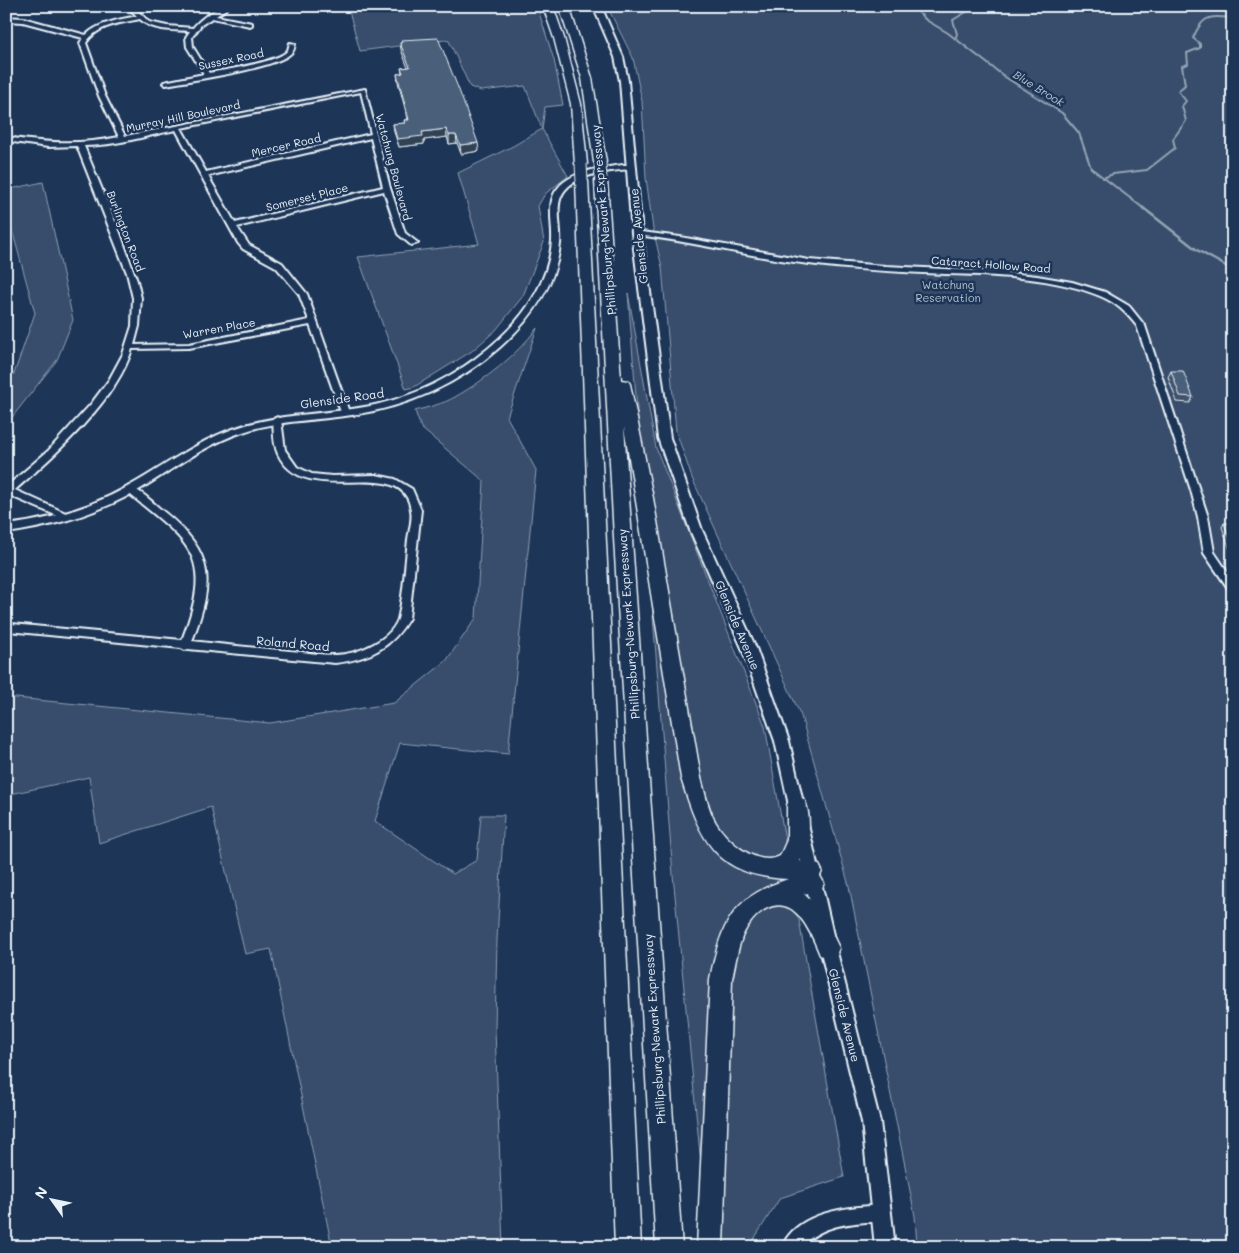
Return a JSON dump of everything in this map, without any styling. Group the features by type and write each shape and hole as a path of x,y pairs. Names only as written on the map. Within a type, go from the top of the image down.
{"highway":[{"name":"Phillipsburg-Newark Expressway","path":"548,6 559,38 576,104 582,172 628,1247"},
{"name":"Phillipsburg-Newark Expressway","path":"564,6 587,78 601,171 611,322 622,548 669,1247"},
{"path":"611,322 645,498 691,778 699,808 707,826 721,844 744,861 767,869 813,877"},
{"path":"767,869 783,864 791,858 794,851 797,805"},
{"path":"710,1247 721,979 724,960 735,928 750,907 768,895 813,877"},
{"path":"768,895 780,895 799,901 811,915 828,948"}],"main road":[{"name":"Glenside Avenue","path":"597,6 618,56 624,81 637,234 658,395 669,458 696,530 749,648 782,741 828,948 872,1122 885,1247"}],"street":[{"path":"130,6 140,17 154,25 193,30"},
{"path":"207,74 188,43 193,30 210,16 227,6"},
{"path":"210,16 250,24"},
{"path":"6,19 23,20 86,37 106,26 140,17"},
{"path":"86,37 83,47 102,96 123,139"},
{"name":"Sussex Road","path":"166,83 271,61 290,52 292,44"},
{"name":"Murray Hill Boulevard","path":"6,139 48,145 80,145 123,139 363,90"},
{"name":"Watchung Boulevard","path":"363,90 386,176 387,188 402,234 414,243"},
{"path":"178,128 232,226 246,247 279,265 303,294 345,412"},
{"name":"Mercer Road","path":"203,175 374,135"},
{"name":"Burlington Road","path":"7,490 43,461 85,419 104,393 128,347 135,321 137,300 133,276 80,145"},
{"name":"Glenside Road","path":"6,529 26,527 91,509 130,490 219,438 277,420 374,408 420,395 463,372 497,345 532,308 546,284 556,243 556,200 562,188 569,182 596,172 631,167"},
{"name":"Somerset Place","path":"232,226 387,188"},
{"name":"Cataract Hollow Road","path":"637,234 676,237 809,262 887,269 1038,277 1072,285 1118,302 1134,314 1142,326 1198,499 1209,554 1233,588"},
{"name":"Warren Place","path":"128,347 188,346 312,322"},
{"name":"Roland Road","path":"12,628 186,646 342,659 356,656 382,644 396,631 404,618 416,510 412,495 403,486 386,479 370,477 328,480 295,470 282,455 277,420"},
{"path":"7,490 67,517"},
{"path":"130,490 190,541 196,553 201,568 202,587 198,612 186,646"},
{"path":"790,1247 806,1230 823,1220 860,1214 883,1214"}],"green space":[{"path":"305,6 537,6 554,60 563,105 545,107 542,129 525,86 481,91 470,87 449,41 360,51 349,11 304,11"},
{"name":"Watchung Reservation","path":"607,6 1233,6 1233,1247 917,1247 915,1216 849,886 801,716 692,478 676,431 662,267 653,229 646,178 642,101 633,58"},
{"path":"542,129 568,176 545,194 538,206 544,242 523,296 496,330 472,351 414,387 406,389 358,257 479,244 458,173 513,146"},
{"path":"43,182 73,320 57,360 6,425 6,374 14,374 35,313 6,208 6,190"},
{"path":"628,293 656,448 765,726 844,1177 780,1198 749,1247 709,1247 673,875"},
{"path":"537,328 507,417 536,470 508,754 400,743 375,821 453,874 477,860 481,815 504,815 497,940 495,1029 503,1247 332,1247 271,949 245,954 211,807 99,843 89,777 6,795 6,697 270,723 394,703 446,661 476,618 484,481 421,428 415,411 450,399 478,383 510,358"}],"building":[{"path":"438,38 478,143 460,145 456,135 449,135 446,129 422,132 423,136 397,139 393,124 405,123 404,120 409,120 397,74 403,73 401,68 410,67 400,43 402,42 401,40"},
{"path":"1171,371 1183,371 1193,397 1180,396"},
{"path":"1224,523 1233,524 1233,548"}],"waterway":[{"name":"Blue Brook","path":"912,6 926,20 955,39"},
{"path":"955,39 957,34 953,20 976,6"},
{"path":"1104,178 1113,174 1147,170 1175,148 1173,139 1186,121 1182,106 1186,101 1178,91 1185,85 1182,66 1188,64 1187,53 1200,48 1200,44 1193,38 1203,21 1212,17 1233,18"},
{"name":"Blue Brook","path":"955,39 1005,77 1062,113 1079,133 1091,168 1104,178"},
{"name":"Blue Brook","path":"1104,178 1143,208"},
{"name":"Blue Brook","path":"1142,207 1197,250 1233,270"}]}
